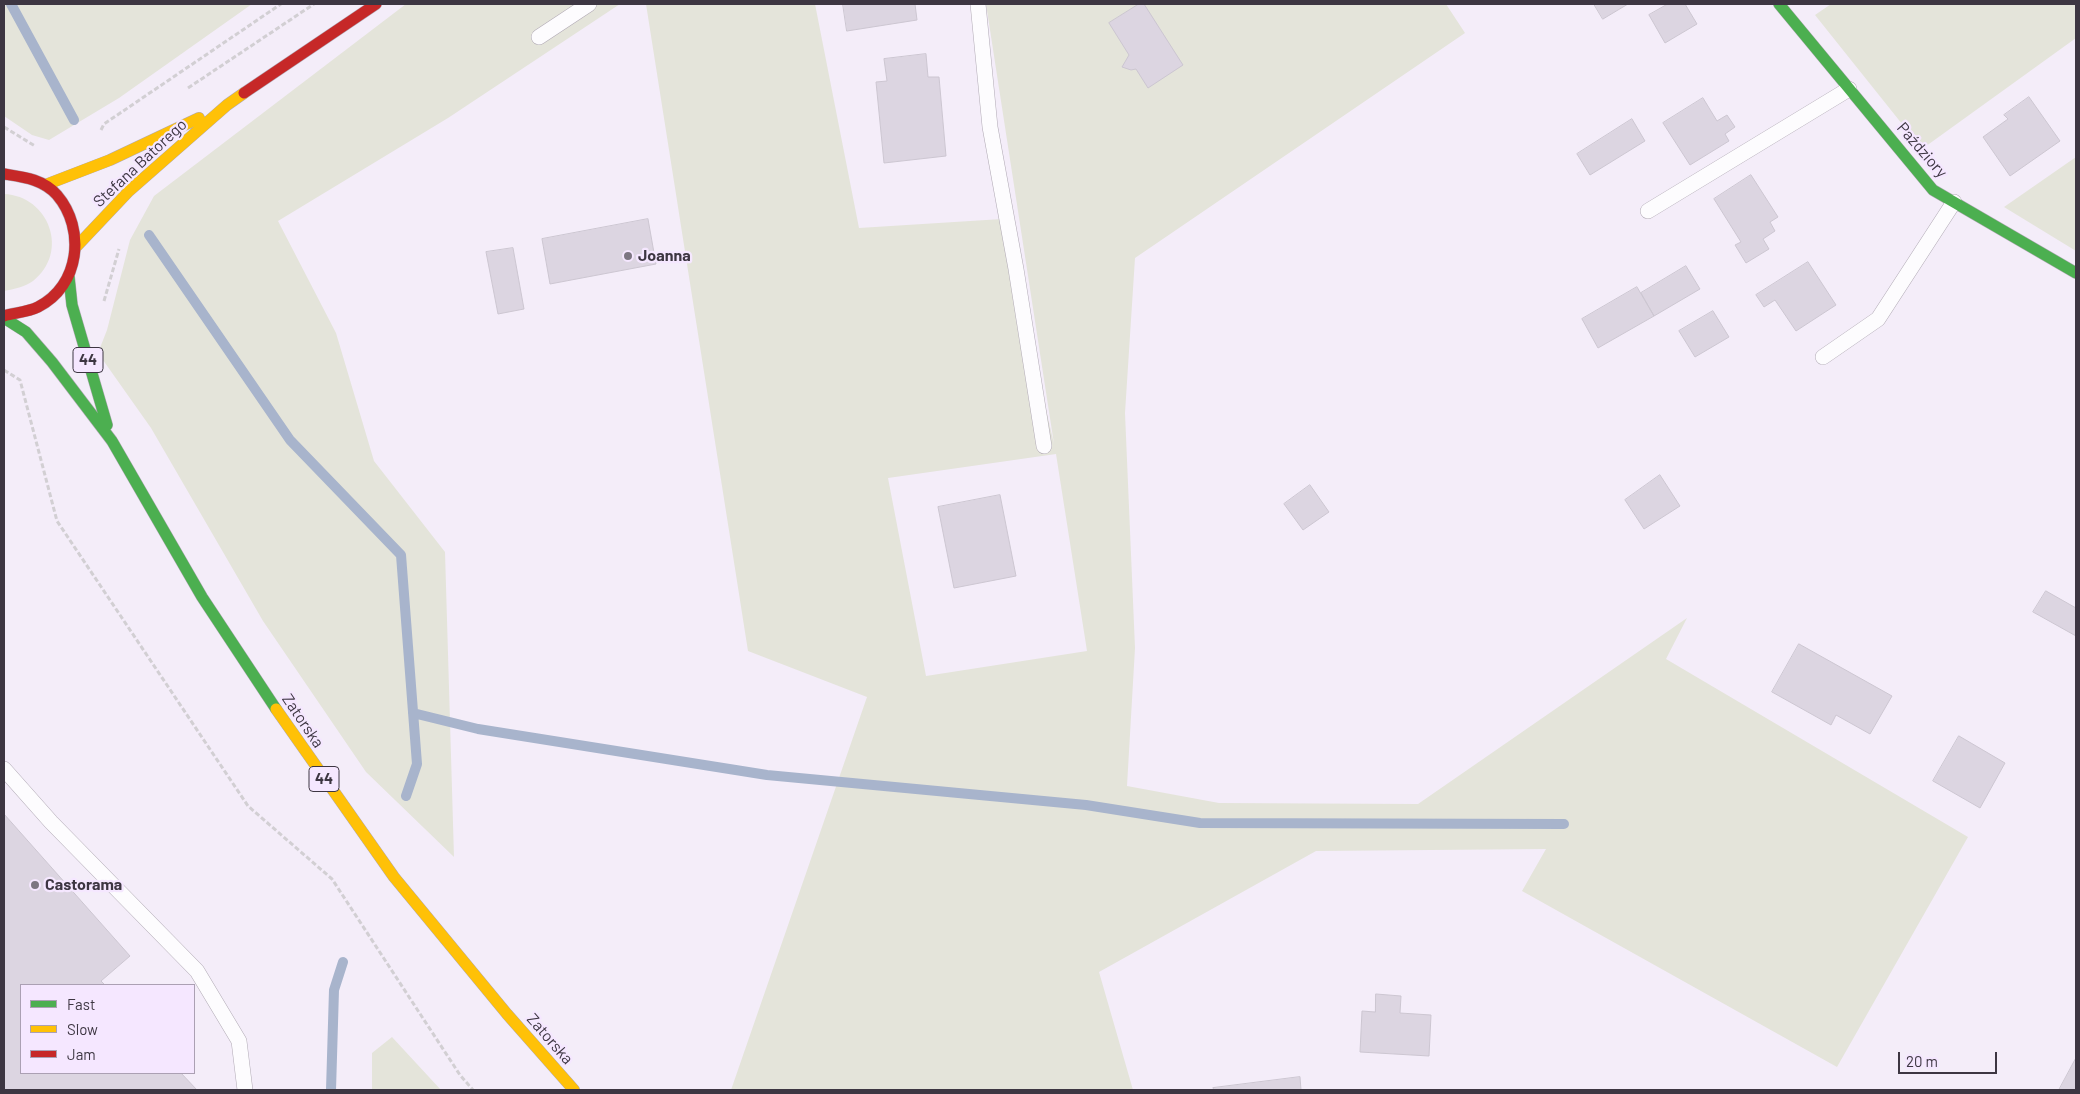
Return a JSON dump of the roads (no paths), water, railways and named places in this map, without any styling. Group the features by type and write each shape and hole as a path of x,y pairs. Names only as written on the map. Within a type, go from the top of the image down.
{"main road":[{"name":"Stefana Batorego","path":"77,246 129,191 227,105 376,4"},
{"name":"Paździory","path":"1779,4 1933,190 2076,273"},
{"name":"Stefana Batorego","path":"46,186 110,160 227,105"},
{"name":"44","path":"4,165 8,174 30,177 46,186 63,202 74,223 77,246 75,262 69,277 57,294 41,307 22,314 4,317"},
{"name":"Zatorska","path":"69,277 72,305 112,441"},
{"name":"Zatorska","path":"4,317 26,332 52,362 112,441 202,597 294,737 394,877 506,1014 574,1090"}],"lane":[{"path":"539,37 589,4"},
{"path":"978,4 990,126 1016,268 1044,446"},
{"path":"1648,211 1849,89"},
{"path":"1823,357 1878,319 1954,202"},
{"path":"4,769 51,822 197,971 239,1041 244,1090"}],"waterway":[{"path":"11,4 74,120"},
{"path":"149,235 290,440 401,555 417,764 406,796"},
{"path":"413,713 478,729 767,775 1086,805 1200,823 1564,824"},
{"path":"331,1090 334,990 343,962"}],"place":[{"name":"Joanna","path":"628,256"},
{"name":"Castorama","path":"35,885"}]}
